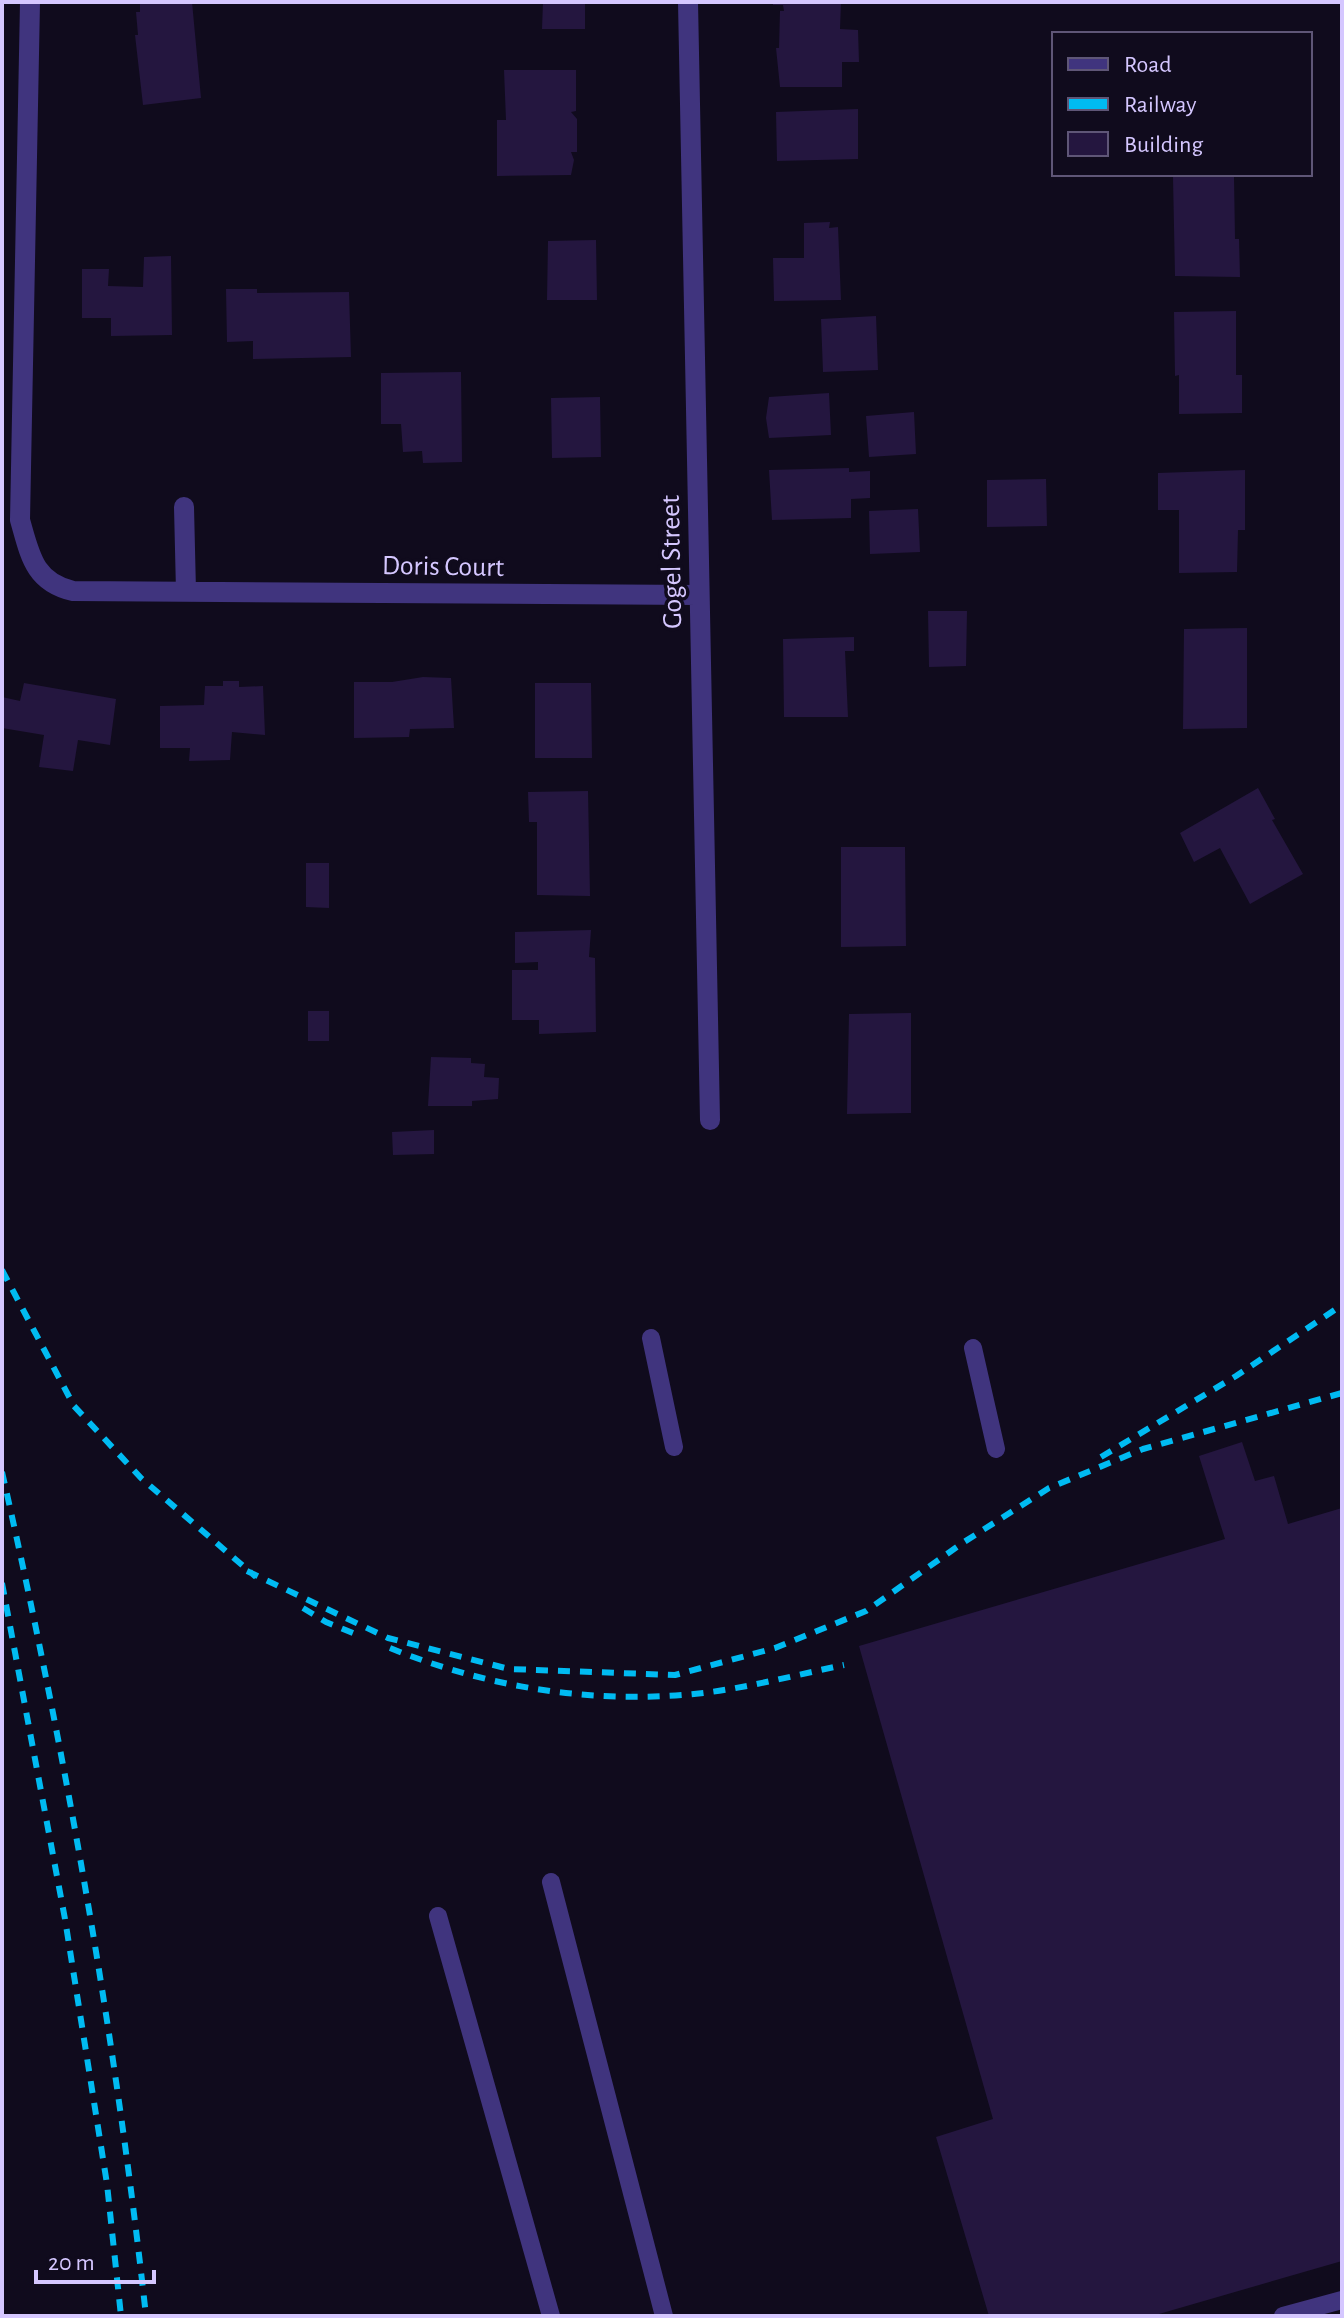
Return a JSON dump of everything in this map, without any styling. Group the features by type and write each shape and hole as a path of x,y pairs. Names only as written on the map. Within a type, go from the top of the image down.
{"street":[{"name":"Doris Court","path":"30,2 20,520 30,555 44,578 56,587 73,591 698,595"},
{"name":"Gogel Street","path":"688,2 710,1120"},
{"path":"184,507 186,591"}],"lane":[{"path":"651,1338 674,1447"},
{"path":"973,1348 996,1449"},
{"path":"551,1882 664,2316"},
{"path":"438,1916 551,2316"},
{"path":"1283,2316 1342,2300"}],"building":[{"path":"140,2 192,2 201,98 143,105 135,35 138,35 136,12 140,12"},
{"path":"543,2 585,2 585,29 542,29"},
{"path":"773,2 841,2 840,29 858,30 859,62 842,62 842,87 780,87 776,48 779,48 780,11 784,11 783,5 773,5"},
{"path":"504,70 576,70 576,111 571,112 577,119 577,152 571,152 574,160 571,175 497,176 497,120 506,120"},
{"path":"858,109 858,159 777,161 776,112"},
{"path":"1173,177 1234,177 1235,239 1239,239 1240,277 1175,276"},
{"path":"830,222 829,228 838,227 841,300 774,301 773,258 804,258 804,223"},
{"path":"596,240 597,300 547,300 548,241"},
{"path":"171,256 172,335 111,336 111,318 82,318 82,269 109,269 108,286 143,287 144,257"},
{"path":"226,289 257,289 257,293 349,292 351,357 253,359 253,341 227,342"},
{"path":"1236,311 1236,375 1242,375 1242,413 1179,414 1174,312"},
{"path":"876,316 878,370 823,372 821,319"},
{"path":"461,372 462,462 423,463 422,451 403,452 401,424 381,424 381,373"},
{"path":"829,393 831,435 769,438 766,418 769,397"},
{"path":"600,397 601,457 552,458 551,398"},
{"path":"914,412 916,454 869,457 866,416"},
{"path":"849,468 849,472 870,471 870,498 851,499 851,518 772,520 769,470"},
{"path":"1245,470 1245,530 1238,530 1237,572 1179,573 1179,510 1158,510 1158,473"},
{"path":"1046,479 1047,526 987,527 987,480"},
{"path":"918,509 920,552 870,554 869,511"},
{"path":"928,611 967,611 966,666 929,667"},
{"path":"1247,628 1247,728 1183,729 1184,629"},
{"path":"854,637 854,651 845,651 848,717 784,717 783,639"},
{"path":"423,677 451,678 454,728 410,729 409,737 354,738 354,682 392,682"},
{"path":"223,681 239,681 239,687 263,686 265,735 232,732 230,760 189,761 190,748 160,748 160,706 204,705 205,686 223,686"},
{"path":"24,683 116,699 110,745 78,740 73,771 39,767 44,735 2,728 2,697 20,701"},
{"path":"535,683 591,683 592,758 535,758"},
{"path":"1258,788 1275,819 1272,820 1303,874 1250,904 1220,848 1194,862 1180,833"},
{"path":"588,791 590,896 537,895 537,822 529,822 528,792"},
{"path":"841,847 905,847 906,946 841,947"},
{"path":"306,863 329,863 329,908 306,907"},
{"path":"591,930 589,957 595,958 596,1032 539,1034 539,1020 512,1020 512,970 538,970 538,962 515,963 515,932"},
{"path":"308,1011 329,1011 329,1041 308,1041"},
{"path":"911,1013 911,1113 847,1114 849,1014"},
{"path":"431,1057 471,1058 471,1063 485,1064 484,1077 499,1078 498,1099 472,1101 472,1106 428,1106"},
{"path":"434,1130 434,1154 393,1155 392,1132"},
{"path":"1242,1442 1255,1481 1274,1476 1288,1524 1342,1508 1342,2261 1152,2316 989,2316 936,2137 993,2119 859,1646 1225,1539 1199,1456"}],"railway":[{"path":"2,1270 74,1406 141,1478 256,1577"},
{"path":"1101,1457 1236,1376 1342,1305"},
{"path":"247,1571 388,1638 509,1669 675,1675 775,1648 866,1611 964,1542 1049,1488 1143,1449 1342,1393"},
{"path":"2,1472 47,1681 86,1892 119,2104 146,2316"},
{"path":"2,1583 65,1919 107,2184 121,2316"},
{"path":"303,1608 353,1633"},
{"path":"390,1648 426,1662 501,1682 616,1697 713,1692 844,1665"}]}
